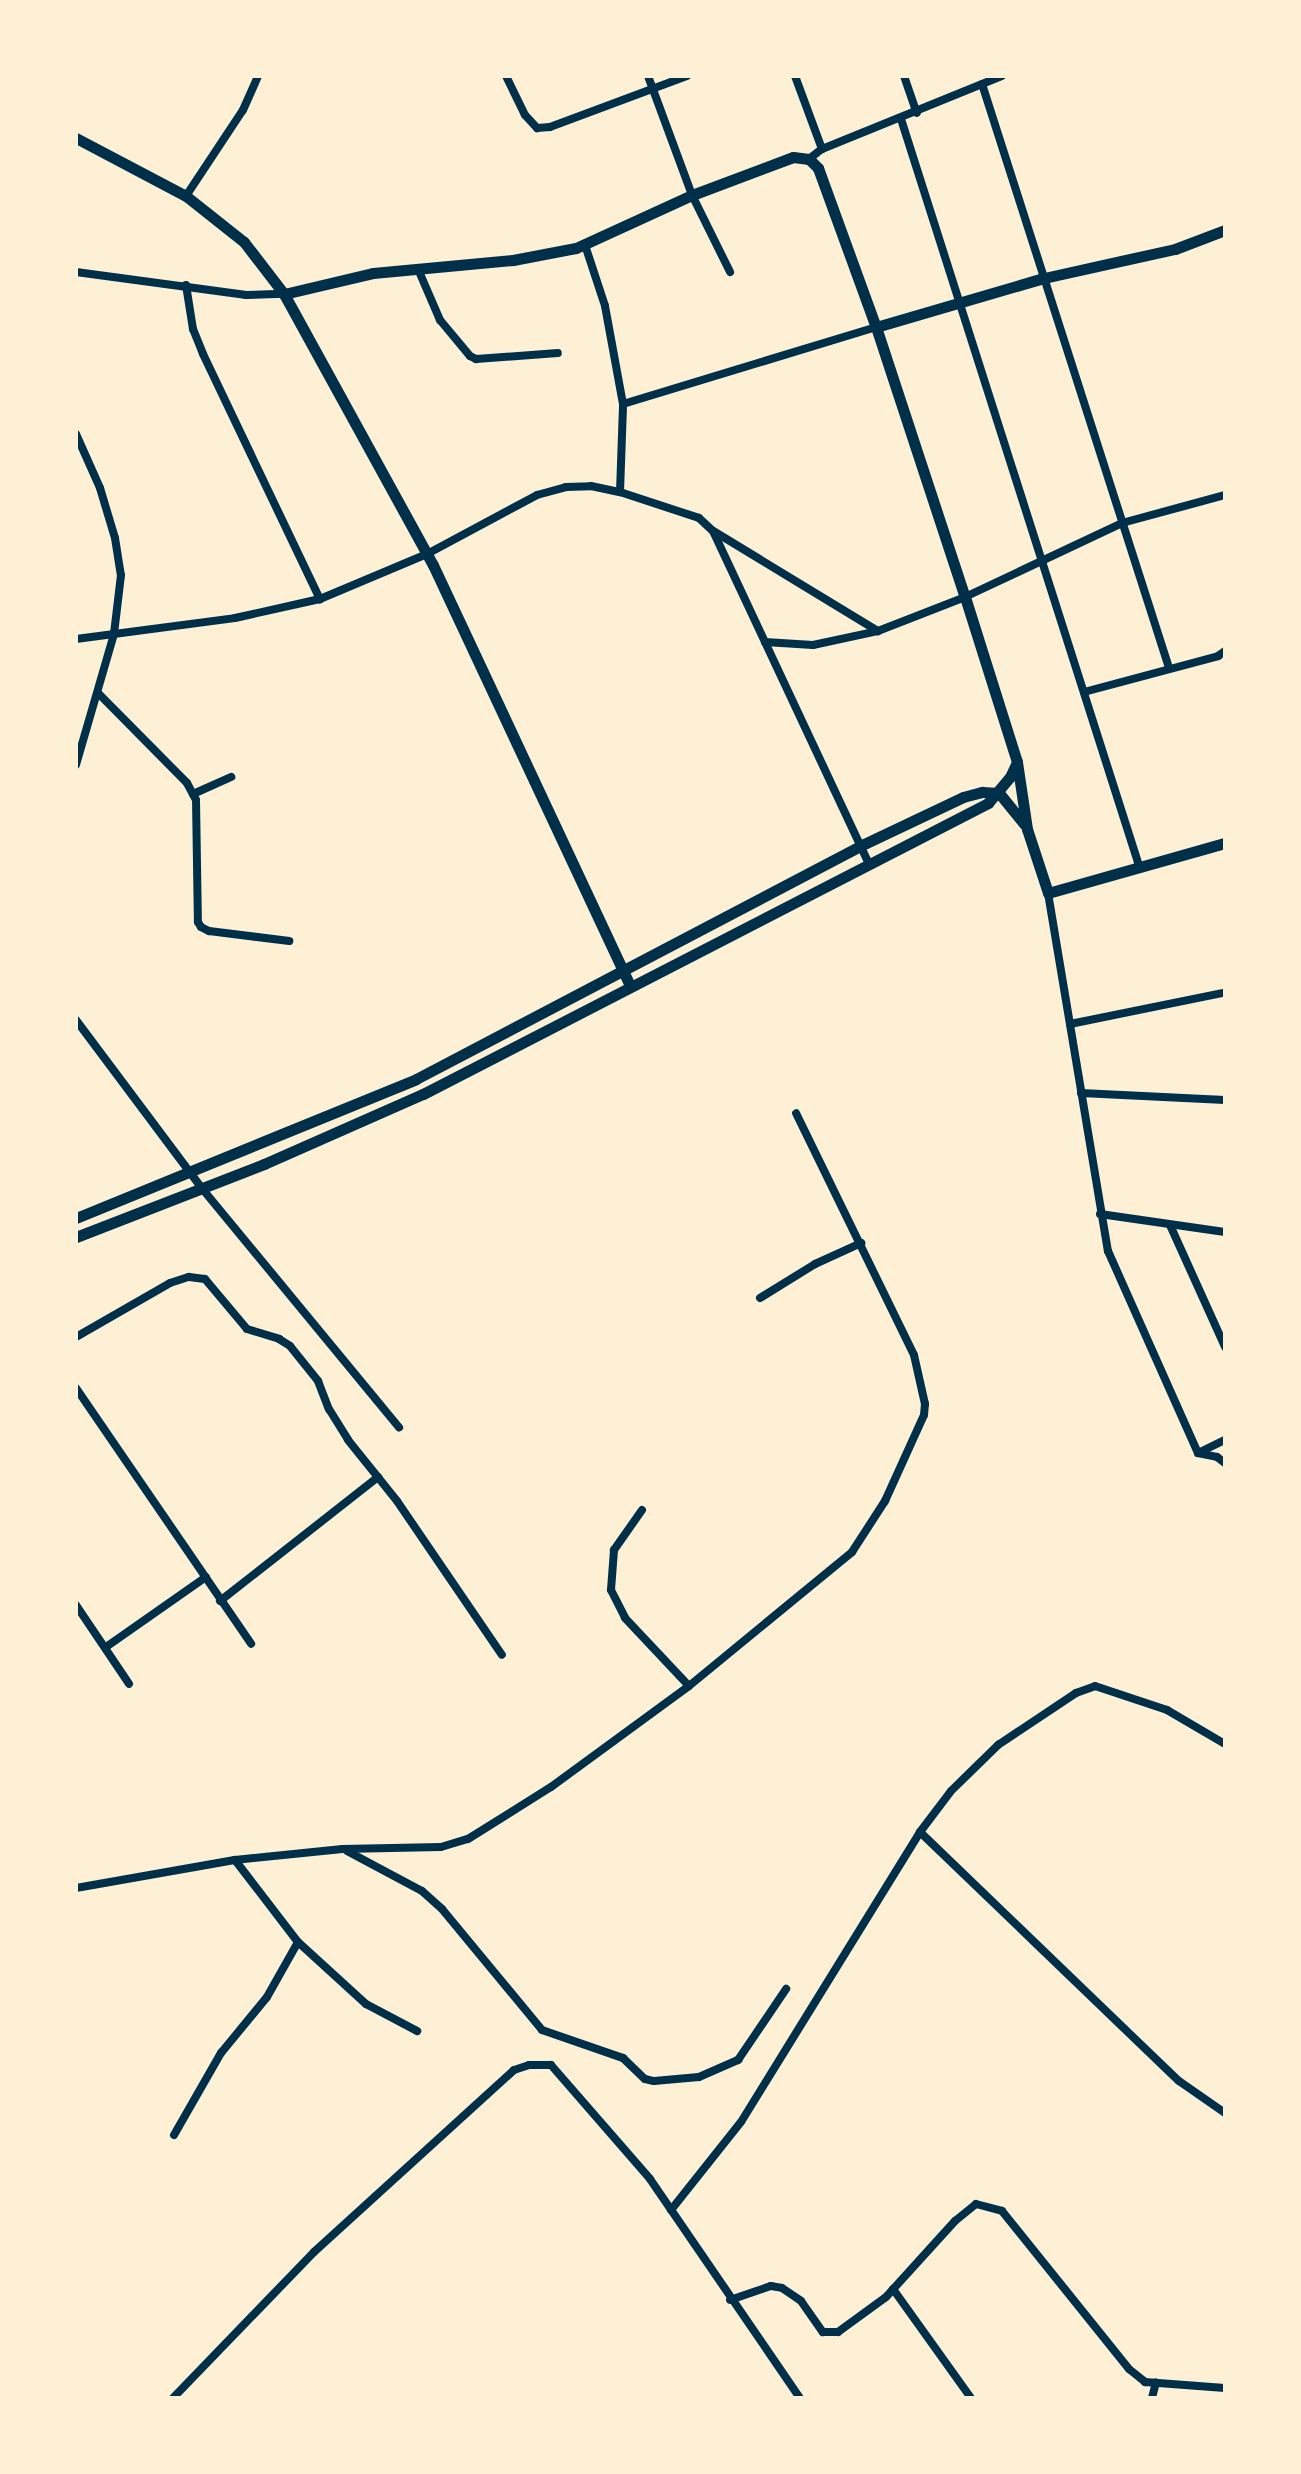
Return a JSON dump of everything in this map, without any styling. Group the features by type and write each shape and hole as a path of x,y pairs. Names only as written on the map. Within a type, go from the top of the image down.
{"main road":[{"path":"76,138 186,196 244,242 284,294 427,554 630,986"},
{"path":"284,294 373,273 544,256 585,245 692,195 793,157 809,159 818,168 876,327 965,597 1017,762 1027,829 1048,893 1225,843"},
{"path":"876,327 1044,278 1175,249 1225,230"},
{"path":"76,1237 319,1140 423,1094 868,862 988,803 999,793 1017,762"},
{"path":"76,1218 416,1079 862,845 963,797 982,792 999,793 1027,829"},
{"path":"471,1050 480,1064"},
{"path":"312,1123 319,1140"}],"street":[{"path":"186,196 243,110 258,76"},
{"path":"506,76 525,115 537,128 550,127 687,76"},
{"path":"648,76 692,195 730,272"},
{"path":"795,76 822,149"},
{"path":"904,76 917,113"},
{"path":"809,159 822,149 1002,76"},
{"path":"982,84 1169,668"},
{"path":"901,119 1140,869"},
{"path":"585,245 605,306 623,404 620,492"},
{"path":"418,269 440,320 470,356 476,359 558,353"},
{"path":"76,272 246,295 284,294"},
{"path":"186,285 193,329 203,354 320,599"},
{"path":"623,404 876,327"},
{"path":"76,434 100,488 115,538 121,575 114,634 76,765"},
{"path":"76,639 235,618 320,599 427,554 537,495 566,487 591,486 620,492 699,518 713,531 878,631"},
{"path":"765,642 813,645 878,631 965,597 1122,523 1225,495"},
{"path":"713,531 868,862"},
{"path":"1084,692 1223,655"},
{"path":"99,694 187,783 193,794 198,817 198,922 209,931 289,941"},
{"path":"193,794 231,777"},
{"path":"1048,893 1108,1251 1198,1453"},
{"path":"1070,1024 1222,993"},
{"path":"76,1020 200,1186 399,1427"},
{"path":"1081,1093 1225,1100"},
{"path":"76,1888 235,1860 342,1849 441,1847 468,1839 551,1787 689,1686 852,1552 885,1501 924,1415 925,1404 914,1355 796,1113"},
{"path":"1100,1214 1225,1232"},
{"path":"1170,1225 1225,1347"},
{"path":"760,1298 815,1264 861,1243"},
{"path":"76,1337 170,1283 189,1277 205,1279 247,1329 279,1339 290,1346 318,1381 329,1409 502,1655"},
{"path":"76,1388 251,1644"},
{"path":"76,1411 87,1404"},
{"path":"1198,1453 1225,1440"},
{"path":"1198,1453 1217,1457 1225,1463"},
{"path":"220,1601 378,1477"},
{"path":"642,1510 614,1550 611,1590 625,1618 689,1686"},
{"path":"106,1647 206,1577"},
{"path":"76,1605 129,1684"},
{"path":"671,2210 741,2122 920,1832 951,1791 998,1745 1076,1693 1095,1686 1167,1710 1225,1744"},
{"path":"920,1832 1179,2081 1225,2113"},
{"path":"342,1849 422,1891 442,1909 542,2030 623,2058 645,2079 699,2077 738,2060 786,1989"},
{"path":"235,1860 298,1942 366,2004 417,2031"},
{"path":"174,2135 221,2053 267,1997 298,1942"},
{"path":"173,2398 314,2252 514,2070 529,2065 551,2065 650,2179 800,2398"},
{"path":"730,2300 771,2286 782,2288 801,2301 823,2332 838,2332 893,2289 955,2221 976,2204 1002,2211 1129,2369 1145,2382 1225,2388"},
{"path":"893,2289 971,2398"},
{"path":"1152,2398 1156,2382"}]}
